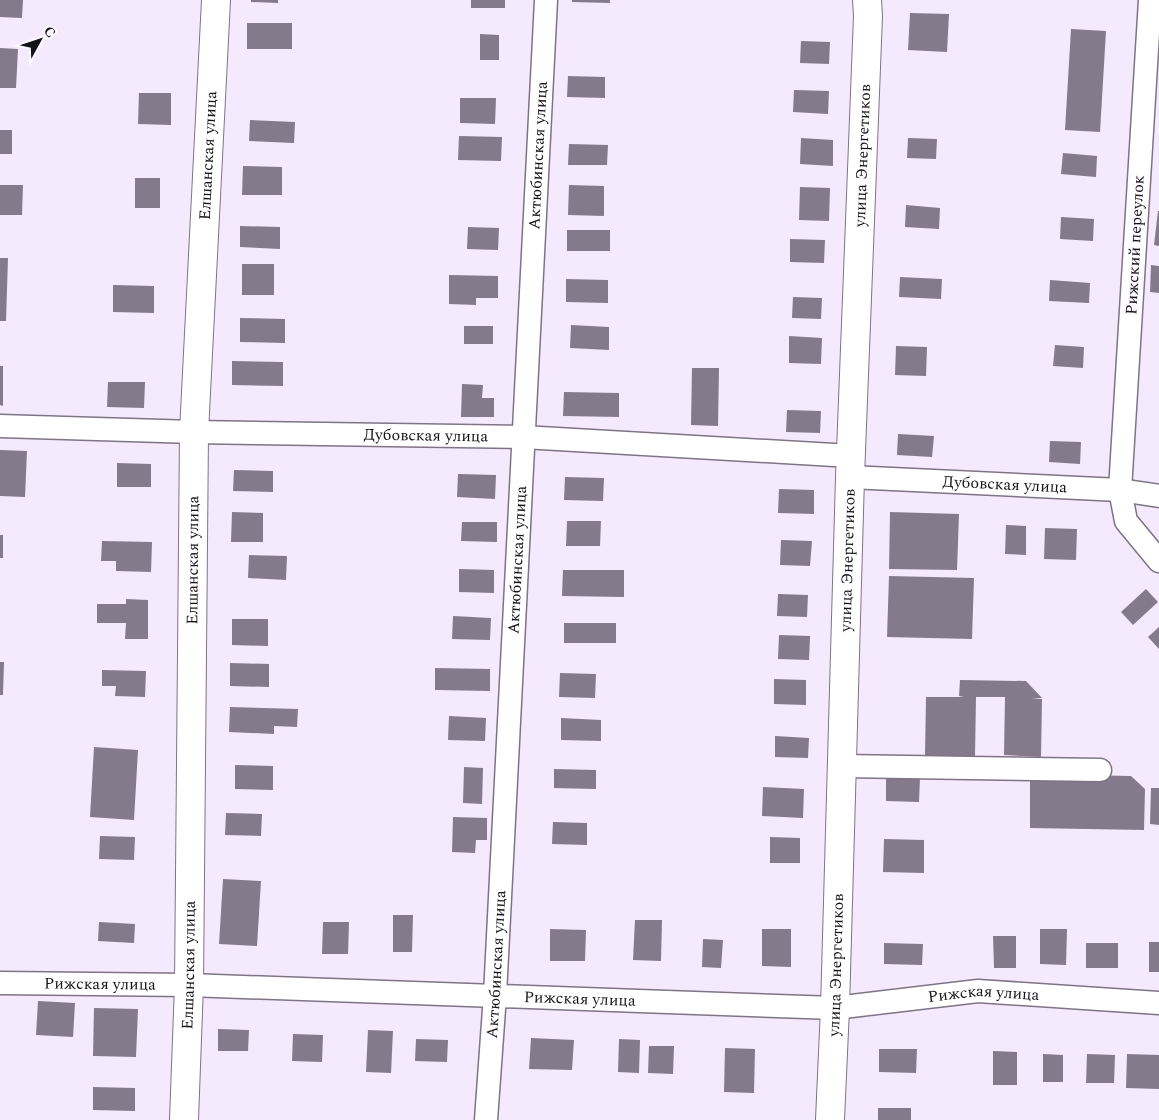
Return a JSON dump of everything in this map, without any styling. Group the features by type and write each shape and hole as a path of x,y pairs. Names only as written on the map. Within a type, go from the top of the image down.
{"main road":[{"name":"Елшанская улица","path":"184,1120 189,985 194,432 216,0"},
{"name":"улица Энергетиков","path":"830,1120 868,16 867,0"}],"street":[{"name":"Актюбинская улица","path":"486,1120 495,995 546,0"},
{"name":"Рижский переулок","path":"1150,0 1120,490 1126,520 1159,561"},
{"name":"Дубовская улица","path":"0,426 194,432 523,437 1120,490 1159,496"},
{"path":"842,766 1100,770"},
{"name":"Рижская улица","path":"0,982 189,985 834,1008 978,991 1159,1003"}],"building":[{"path":"0,0 23,0 22,18 0,17"},
{"path":"251,0 278,0 278,3 251,2"},
{"path":"471,0 505,0 505,8 471,8"},
{"path":"572,0 610,0 610,3 572,2"},
{"path":"910,13 949,14 947,52 908,50"},
{"path":"247,23 292,23 292,49 247,49"},
{"path":"1071,29 1106,31 1100,132 1065,130"},
{"path":"480,34 499,35 499,60 480,60"},
{"path":"801,41 830,42 829,64 800,63"},
{"path":"0,48 18,49 16,88 0,88"},
{"path":"568,76 605,77 605,98 567,97"},
{"path":"794,90 829,91 828,114 793,112"},
{"path":"139,93 171,93 171,125 138,124"},
{"path":"460,98 496,98 495,124 460,123"},
{"path":"250,120 295,122 294,143 249,141"},
{"path":"0,130 12,130 12,154 0,154"},
{"path":"459,136 502,137 501,161 458,160"},
{"path":"801,138 833,140 833,166 800,164"},
{"path":"908,138 937,139 936,159 907,158"},
{"path":"569,144 608,145 607,165 568,165"},
{"path":"1063,153 1097,156 1096,177 1061,174"},
{"path":"243,166 282,167 282,195 242,195"},
{"path":"135,178 160,178 160,208 135,208"},
{"path":"0,185 23,185 22,215 0,215"},
{"path":"569,185 604,186 604,216 568,215"},
{"path":"800,187 830,188 829,221 799,220"},
{"path":"906,205 940,208 939,229 905,227"},
{"path":"1159,211 1159,246 1154,245"},
{"path":"1061,217 1094,219 1093,241 1060,239"},
{"path":"240,226 280,227 280,249 240,247"},
{"path":"468,227 499,228 498,250 467,249"},
{"path":"567,230 610,230 610,251 567,251"},
{"path":"790,239 825,240 824,263 790,262"},
{"path":"0,258 8,258 6,321 0,321"},
{"path":"242,264 274,264 274,295 242,295"},
{"path":"1151,265 1159,266 1159,293 1150,292"},
{"path":"449,275 498,276 498,298 476,298 476,305 449,304"},
{"path":"900,277 942,279 941,299 899,297"},
{"path":"566,279 608,280 608,303 566,302"},
{"path":"1050,280 1090,283 1089,303 1049,301"},
{"path":"113,285 154,286 154,313 113,312"},
{"path":"793,297 822,298 821,319 792,318"},
{"path":"240,318 285,319 285,343 240,342"},
{"path":"571,325 609,327 609,350 570,348"},
{"path":"464,326 493,326 493,344 464,344"},
{"path":"789,336 822,338 821,364 789,363"},
{"path":"1055,345 1084,347 1083,368 1053,366"},
{"path":"896,346 927,347 926,376 895,375"},
{"path":"232,361 283,362 283,386 232,385"},
{"path":"0,366 3,366 3,406 0,405"},
{"path":"692,368 719,368 718,426 691,425"},
{"path":"108,382 145,382 144,408 107,407"},
{"path":"462,384 483,385 482,398 494,398 494,417 461,417"},
{"path":"564,392 619,393 619,417 563,416"},
{"path":"787,410 821,411 820,433 786,432"},
{"path":"898,434 934,436 932,457 897,455"},
{"path":"1050,441 1081,442 1080,464 1049,462"},
{"path":"0,450 27,451 25,497 0,496"},
{"path":"117,463 151,464 151,487 117,487"},
{"path":"234,470 273,471 273,492 233,491"},
{"path":"458,474 496,475 495,499 457,497"},
{"path":"565,477 604,478 603,501 564,500"},
{"path":"779,489 814,490 814,514 778,513"},
{"path":"232,512 263,513 263,542 231,542"},
{"path":"890,512 959,514 957,570 889,569"},
{"path":"567,521 601,521 600,546 566,546"},
{"path":"462,522 497,522 497,542 461,541"},
{"path":"1006,525 1026,526 1026,555 1005,554"},
{"path":"1045,528 1077,529 1076,560 1044,559"},
{"path":"0,535 3,535 3,558 0,558"},
{"path":"781,540 812,541 810,566 780,565"},
{"path":"102,541 152,542 151,572 116,571 116,561 101,561"},
{"path":"249,555 287,556 286,580 248,578"},
{"path":"459,569 494,570 494,593 459,592"},
{"path":"563,570 624,570 624,597 562,596"},
{"path":"889,576 974,578 972,639 887,637"},
{"path":"1146,589 1158,602 1133,625 1121,612"},
{"path":"778,594 808,595 807,617 777,616"},
{"path":"126,599 148,600 148,639 125,639 126,623 97,623 97,604 126,604"},
{"path":"453,616 491,618 490,640 452,639"},
{"path":"232,619 268,619 268,646 232,645"},
{"path":"564,623 616,623 616,643 564,643"},
{"path":"1159,627 1159,649 1148,637"},
{"path":"779,635 810,636 809,660 778,659"},
{"path":"0,662 4,662 3,695 0,695"},
{"path":"230,663 269,664 269,687 230,686"},
{"path":"435,668 490,669 490,691 435,690"},
{"path":"102,670 146,671 145,697 115,696 116,686 102,686"},
{"path":"560,673 596,674 595,698 559,697"},
{"path":"774,679 806,680 806,705 774,704"},
{"path":"960,680 1026,681 1042,698 1031,699 1042,699 1041,757 1004,755 1005,697 976,697 975,756 925,756 926,697 964,697 959,696"},
{"path":"230,707 298,709 297,727 274,726 274,734 229,732"},
{"path":"449,716 486,718 485,741 448,740"},
{"path":"561,718 601,720 601,741 561,740"},
{"path":"775,736 809,738 808,758 775,757"},
{"path":"94,747 138,750 134,820 90,817"},
{"path":"235,765 273,766 273,790 235,789"},
{"path":"464,767 483,768 482,804 463,803"},
{"path":"554,769 596,770 596,789 554,788"},
{"path":"1030,774 1131,776 1145,789 1144,830 1030,828"},
{"path":"886,777 920,777 919,802 886,801"},
{"path":"763,787 804,789 803,818 762,816"},
{"path":"1151,788 1159,788 1159,825 1150,824"},
{"path":"226,813 262,814 261,836 225,835"},
{"path":"453,817 487,818 487,840 476,840 475,853 452,852"},
{"path":"553,822 587,823 587,845 552,844"},
{"path":"100,836 135,837 134,860 99,859"},
{"path":"770,837 800,838 800,863 770,863"},
{"path":"884,839 924,840 924,873 883,872"},
{"path":"223,879 261,881 257,946 219,944"},
{"path":"393,915 413,915 412,952 393,952"},
{"path":"635,920 662,920 661,961 633,960"},
{"path":"99,922 135,924 134,943 98,941"},
{"path":"323,922 349,922 348,954 322,954"},
{"path":"550,929 586,930 585,961 550,961"},
{"path":"762,929 791,929 791,967 762,966"},
{"path":"1040,929 1067,929 1066,965 1040,964"},
{"path":"993,936 1016,936 1016,968 994,968"},
{"path":"703,939 723,940 721,968 702,967"},
{"path":"1149,942 1159,942 1159,972 1149,972"},
{"path":"884,943 923,944 922,965 884,964"},
{"path":"1086,943 1118,943 1118,968 1086,968"},
{"path":"38,1001 75,1003 73,1037 36,1035"},
{"path":"94,1008 138,1009 136,1057 93,1056"},
{"path":"218,1029 249,1030 248,1051 218,1051"},
{"path":"368,1030 393,1031 391,1073 366,1072"},
{"path":"293,1034 323,1035 322,1062 292,1061"},
{"path":"531,1038 574,1040 572,1070 529,1069"},
{"path":"416,1039 448,1040 447,1062 415,1061"},
{"path":"619,1039 640,1040 639,1073 618,1072"},
{"path":"649,1046 674,1046 673,1074 648,1073"},
{"path":"725,1048 755,1049 754,1093 724,1092"},
{"path":"879,1049 917,1049 916,1073 879,1072"},
{"path":"993,1051 1017,1052 1017,1085 993,1085"},
{"path":"1043,1054 1063,1055 1063,1082 1043,1082"},
{"path":"1087,1054 1115,1055 1114,1083 1086,1083"},
{"path":"1127,1054 1159,1055 1159,1089 1126,1088"},
{"path":"93,1087 135,1088 135,1111 93,1110"},
{"path":"878,1108 911,1108 911,1120 878,1120"}]}
